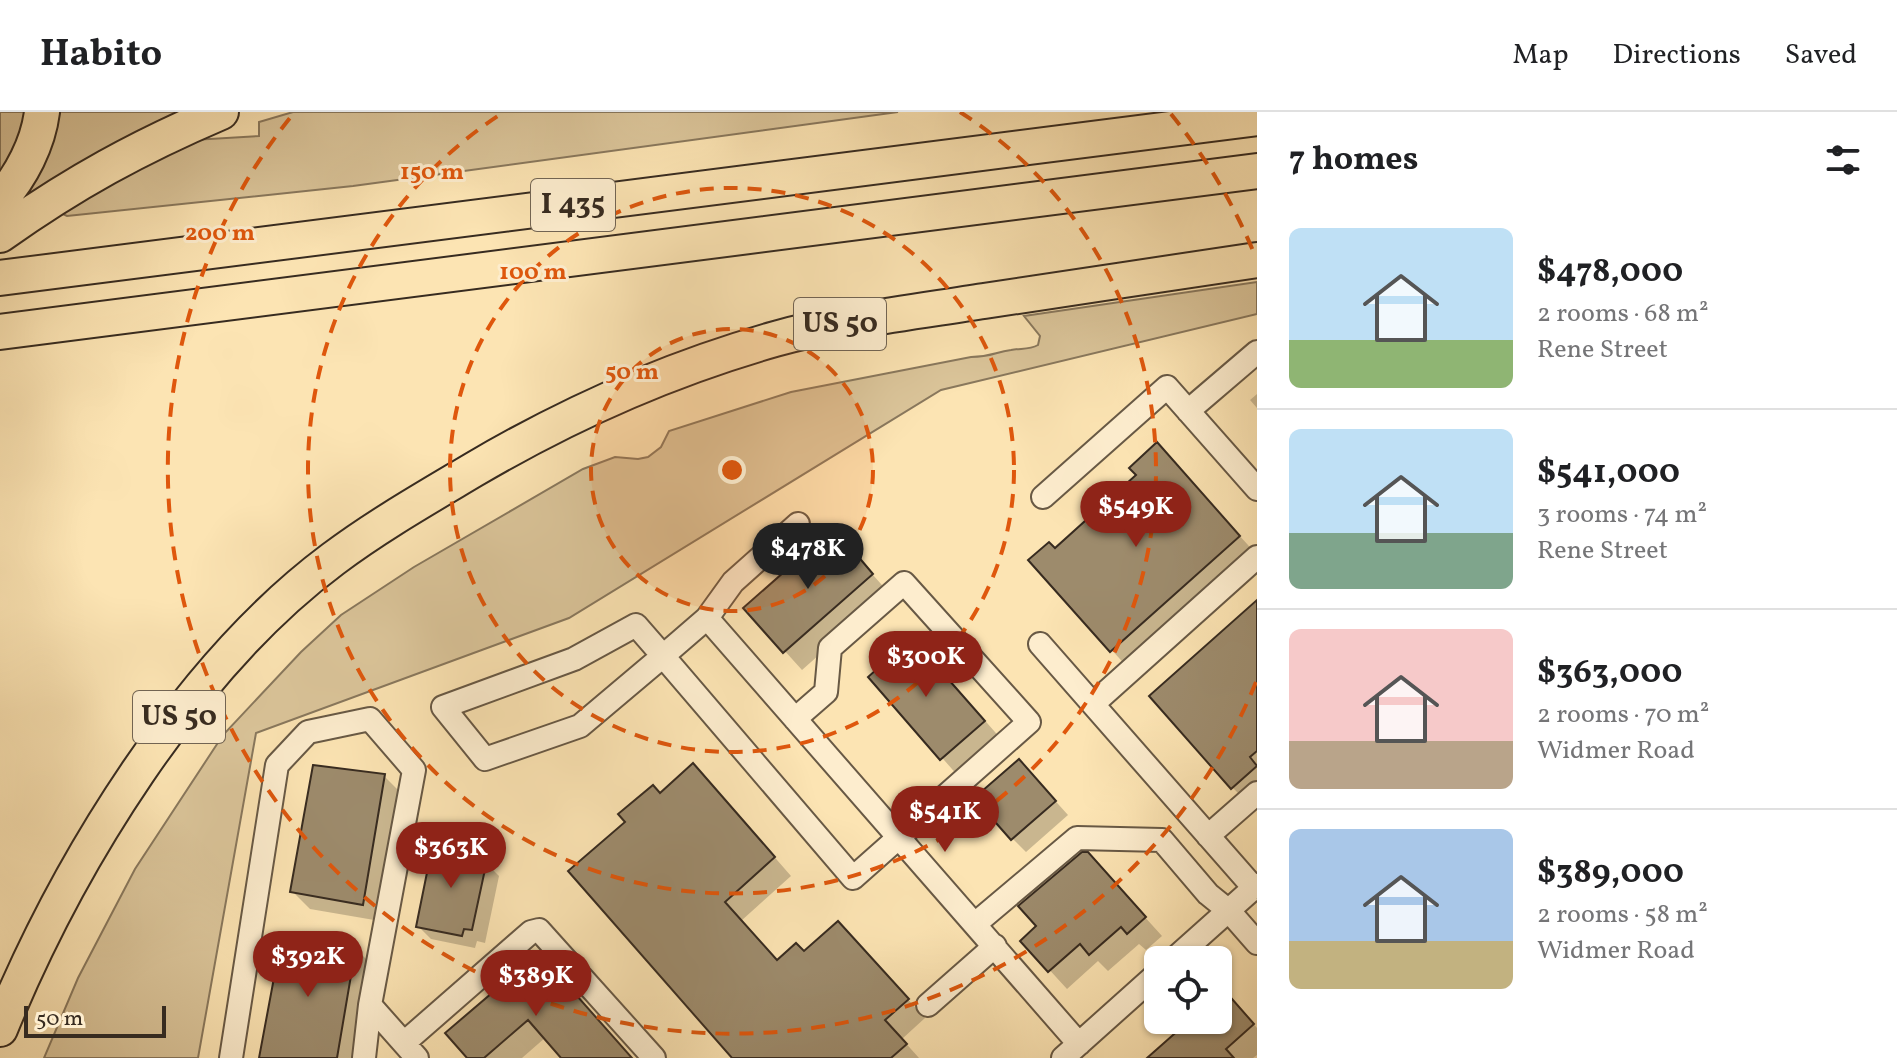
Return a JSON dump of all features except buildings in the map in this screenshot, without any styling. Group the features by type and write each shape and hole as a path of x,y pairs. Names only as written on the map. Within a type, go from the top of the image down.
{"highway":[{"path":"0,200 30,152 42,112"},
{"path":"0,235 121,157 221,112"},
{"name":"I 435","path":"0,278 1257,118"},
{"name":"I 435","path":"0,332 1257,171"},
{"name":"US 50","path":"0,1029 34,952 88,850 147,759 209,680 254,630 333,559 451,484 566,418 624,392 668,374 776,339 886,315 1257,260"}],"street":[{"path":"1183,405 1257,352"},
{"path":"1043,497 1167,387 1257,489"},
{"path":"795,719 826,692 830,648 904,583 1029,722 853,878 663,656 636,625 574,659 443,707 485,759 580,726 663,656 707,618 733,582 798,524"},
{"path":"1093,704 1257,557"},
{"path":"707,618 995,946 1071,1051 1144,986"},
{"path":"1040,644 1255,887 1189,946"},
{"path":"231,1058 277,765 308,732 370,719 414,770 370,1005 364,1058"},
{"path":"1208,836 1257,793"},
{"path":"975,924 1077,838 1162,840 1208,894 1229,911 1257,943"},
{"path":"370,1005 406,1046 531,932 539,930 654,1058"},
{"path":"928,1005 995,946"}],"shaded area":[{"path":"0,112 31,112 0,178"},
{"path":"54,112 174,112 193,140 259,136 259,122 293,112 898,112 353,186 67,216 24,196"},
{"path":"1257,282 1257,314 941,390 569,618 256,733 198,1058 44,1058 78,978 135,869 223,735 301,652 341,615 414,567 583,469 615,457 648,457 661,447 669,431 791,392 1035,347 1040,336 1024,316"}]}
